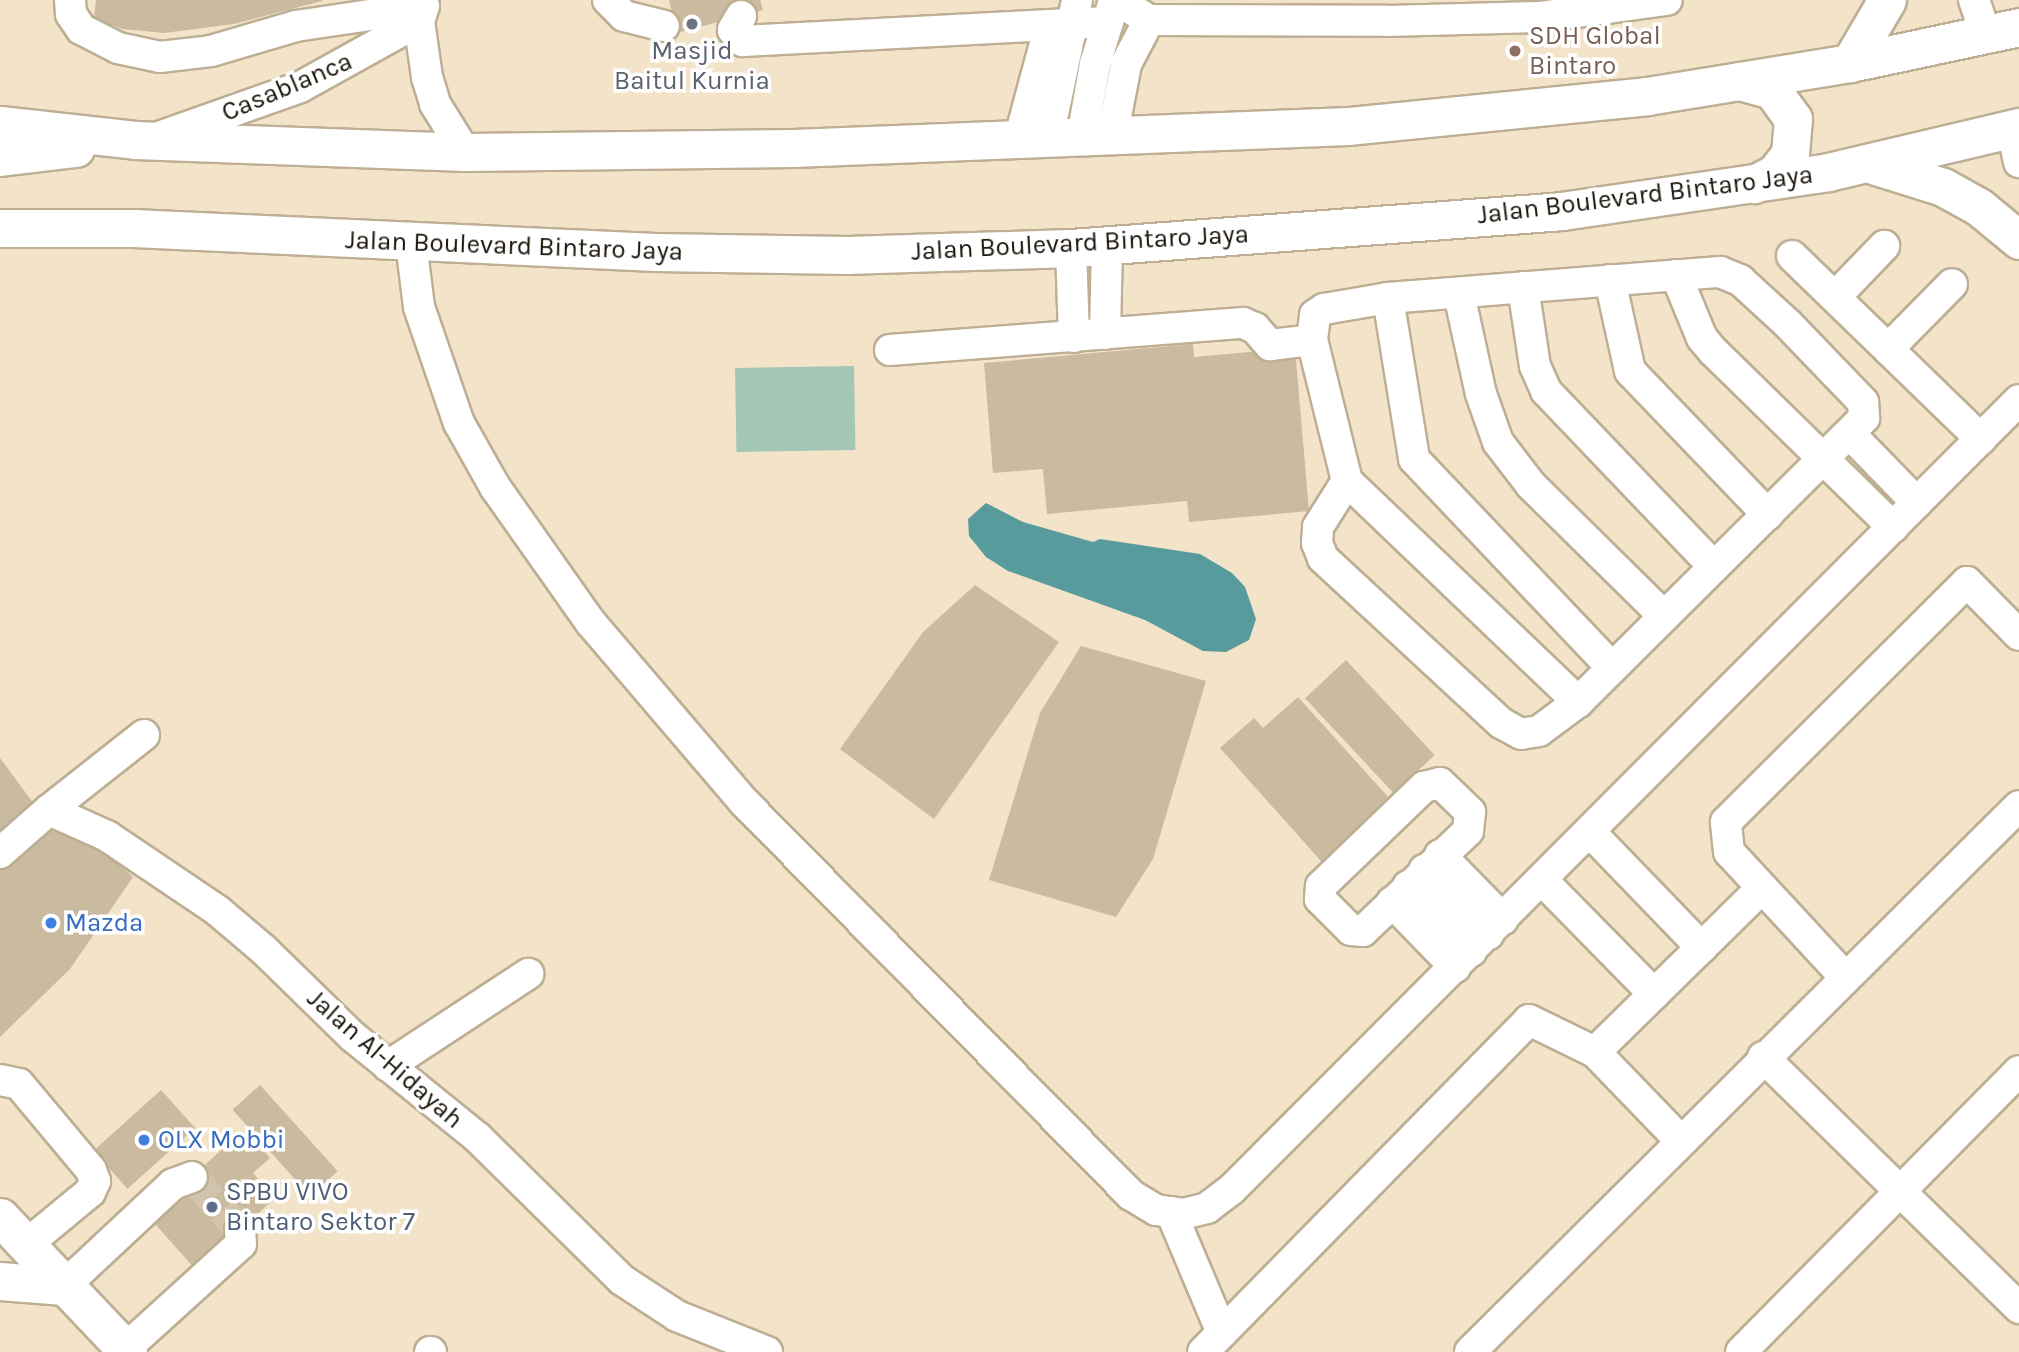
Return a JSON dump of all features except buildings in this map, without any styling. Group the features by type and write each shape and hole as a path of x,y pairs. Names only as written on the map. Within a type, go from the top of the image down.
{"main road":[{"path":"1850,64 1887,0"},
{"path":"0,125 142,140 465,152 1065,138 1436,120 1634,98 1850,64 2003,31"},
{"path":"1738,80 1772,90 1793,118 1790,154 1775,173 1754,184"},
{"name":"Jalan Boulevard Bintaro Jaya","path":"0,228 133,229 411,243 847,255 1072,248 1562,211 1754,184 2017,139"},
{"path":"0,157 142,140"},
{"path":"1869,164 1943,187 1979,207 2019,240"},
{"name":"Jalan Boulevard Bintaro Jaya","path":"0,203 133,229"},
{"path":"0,1217 126,1350"},
{"path":"0,1281 64,1286"}],"street":[{"path":"70,0 71,15 81,29 118,48 160,57 211,51 296,26 423,9 435,104 465,152"},
{"path":"608,0 624,16 664,26"},
{"path":"1246,0 1270,18"},
{"path":"741,16 733,30 743,41 1066,16 1113,7 1149,20 1270,18 1387,21 1539,17 1667,0"},
{"path":"1974,0 2003,31"},
{"path":"1065,138 1095,64 1113,7"},
{"name":"Casablanca","path":"142,140 300,87 423,9"},
{"path":"1065,138 1066,16"},
{"path":"1065,138 1126,64 1149,20"},
{"path":"411,243 419,307 459,423 495,487 591,623 744,802 1131,1195 1156,1209 1171,1212 1207,1208 1231,1189 1590,832 2018,399"},
{"path":"1105,334 1107,246"},
{"path":"1835,297 1884,246"},
{"path":"1072,248 1074,337"},
{"path":"1793,256 1981,439"},
{"path":"1347,481 1318,527 1317,543 1323,558 1501,723 1521,734 1539,731 1578,702 1864,418 1863,402 1740,279 1720,272 1676,275 1388,298 1320,310 1312,340 1347,481 1578,702"},
{"path":"1676,275 1702,338 1893,527"},
{"path":"1610,280 1630,371 1769,514"},
{"path":"1888,349 1952,284"},
{"path":"1523,287 1535,366 1545,391 1714,567"},
{"path":"1459,294 1481,394 1498,442 1531,485 1664,616"},
{"path":"1388,298 1414,459 1612,668"},
{"path":"890,350 1243,323 1255,328 1270,345 1312,340"},
{"path":"1850,434 1917,503"},
{"path":"1844,976 1729,852 1726,822 1967,582 2019,635"},
{"path":"0,853 49,810 144,735"},
{"path":"1470,1352 1844,976 2019,806"},
{"name":"Jalan Al-Hidayah","path":"49,810 107,836 219,911 388,1066 478,1138 622,1280 677,1315 767,1352"},
{"path":"1590,832 1702,948"},
{"path":"1479,943 1416,878 1479,943"},
{"path":"1542,880 1654,995"},
{"path":"1595,1052 1761,889"},
{"path":"388,1066 528,974"},
{"path":"1171,1212 1212,1342 1529,1020 1595,1052 1681,1140"},
{"path":"1763,1057 2019,1308"},
{"path":"1741,1352 2019,1071"},
{"path":"0,1080 19,1084 91,1170 95,1181 90,1192 26,1245"},
{"path":"64,1286 173,1184 192,1177"},
{"path":"126,1350 241,1244 240,1230"}],"green space":[{"path":"854,366 855,450 736,452 735,368"}],"water":[{"path":"986,503 1023,522 1093,542 1100,539 1200,554 1232,573 1245,587 1256,619 1249,640 1226,652 1203,651 1145,620 1008,571 986,557 969,536 968,519"}],"tunnel":[{"path":"192,1177 240,1230"}],"place":[{"name":"Masjid Baitul Kurnia","path":"692,24"},
{"name":"SDH Global Bintaro","path":"1515,51"},
{"name":"Mazda","path":"51,923"},
{"name":"OLX Mobbi","path":"144,1140"},
{"name":"SPBU VIVO Bintaro Sektor 7","path":"212,1207"}]}
